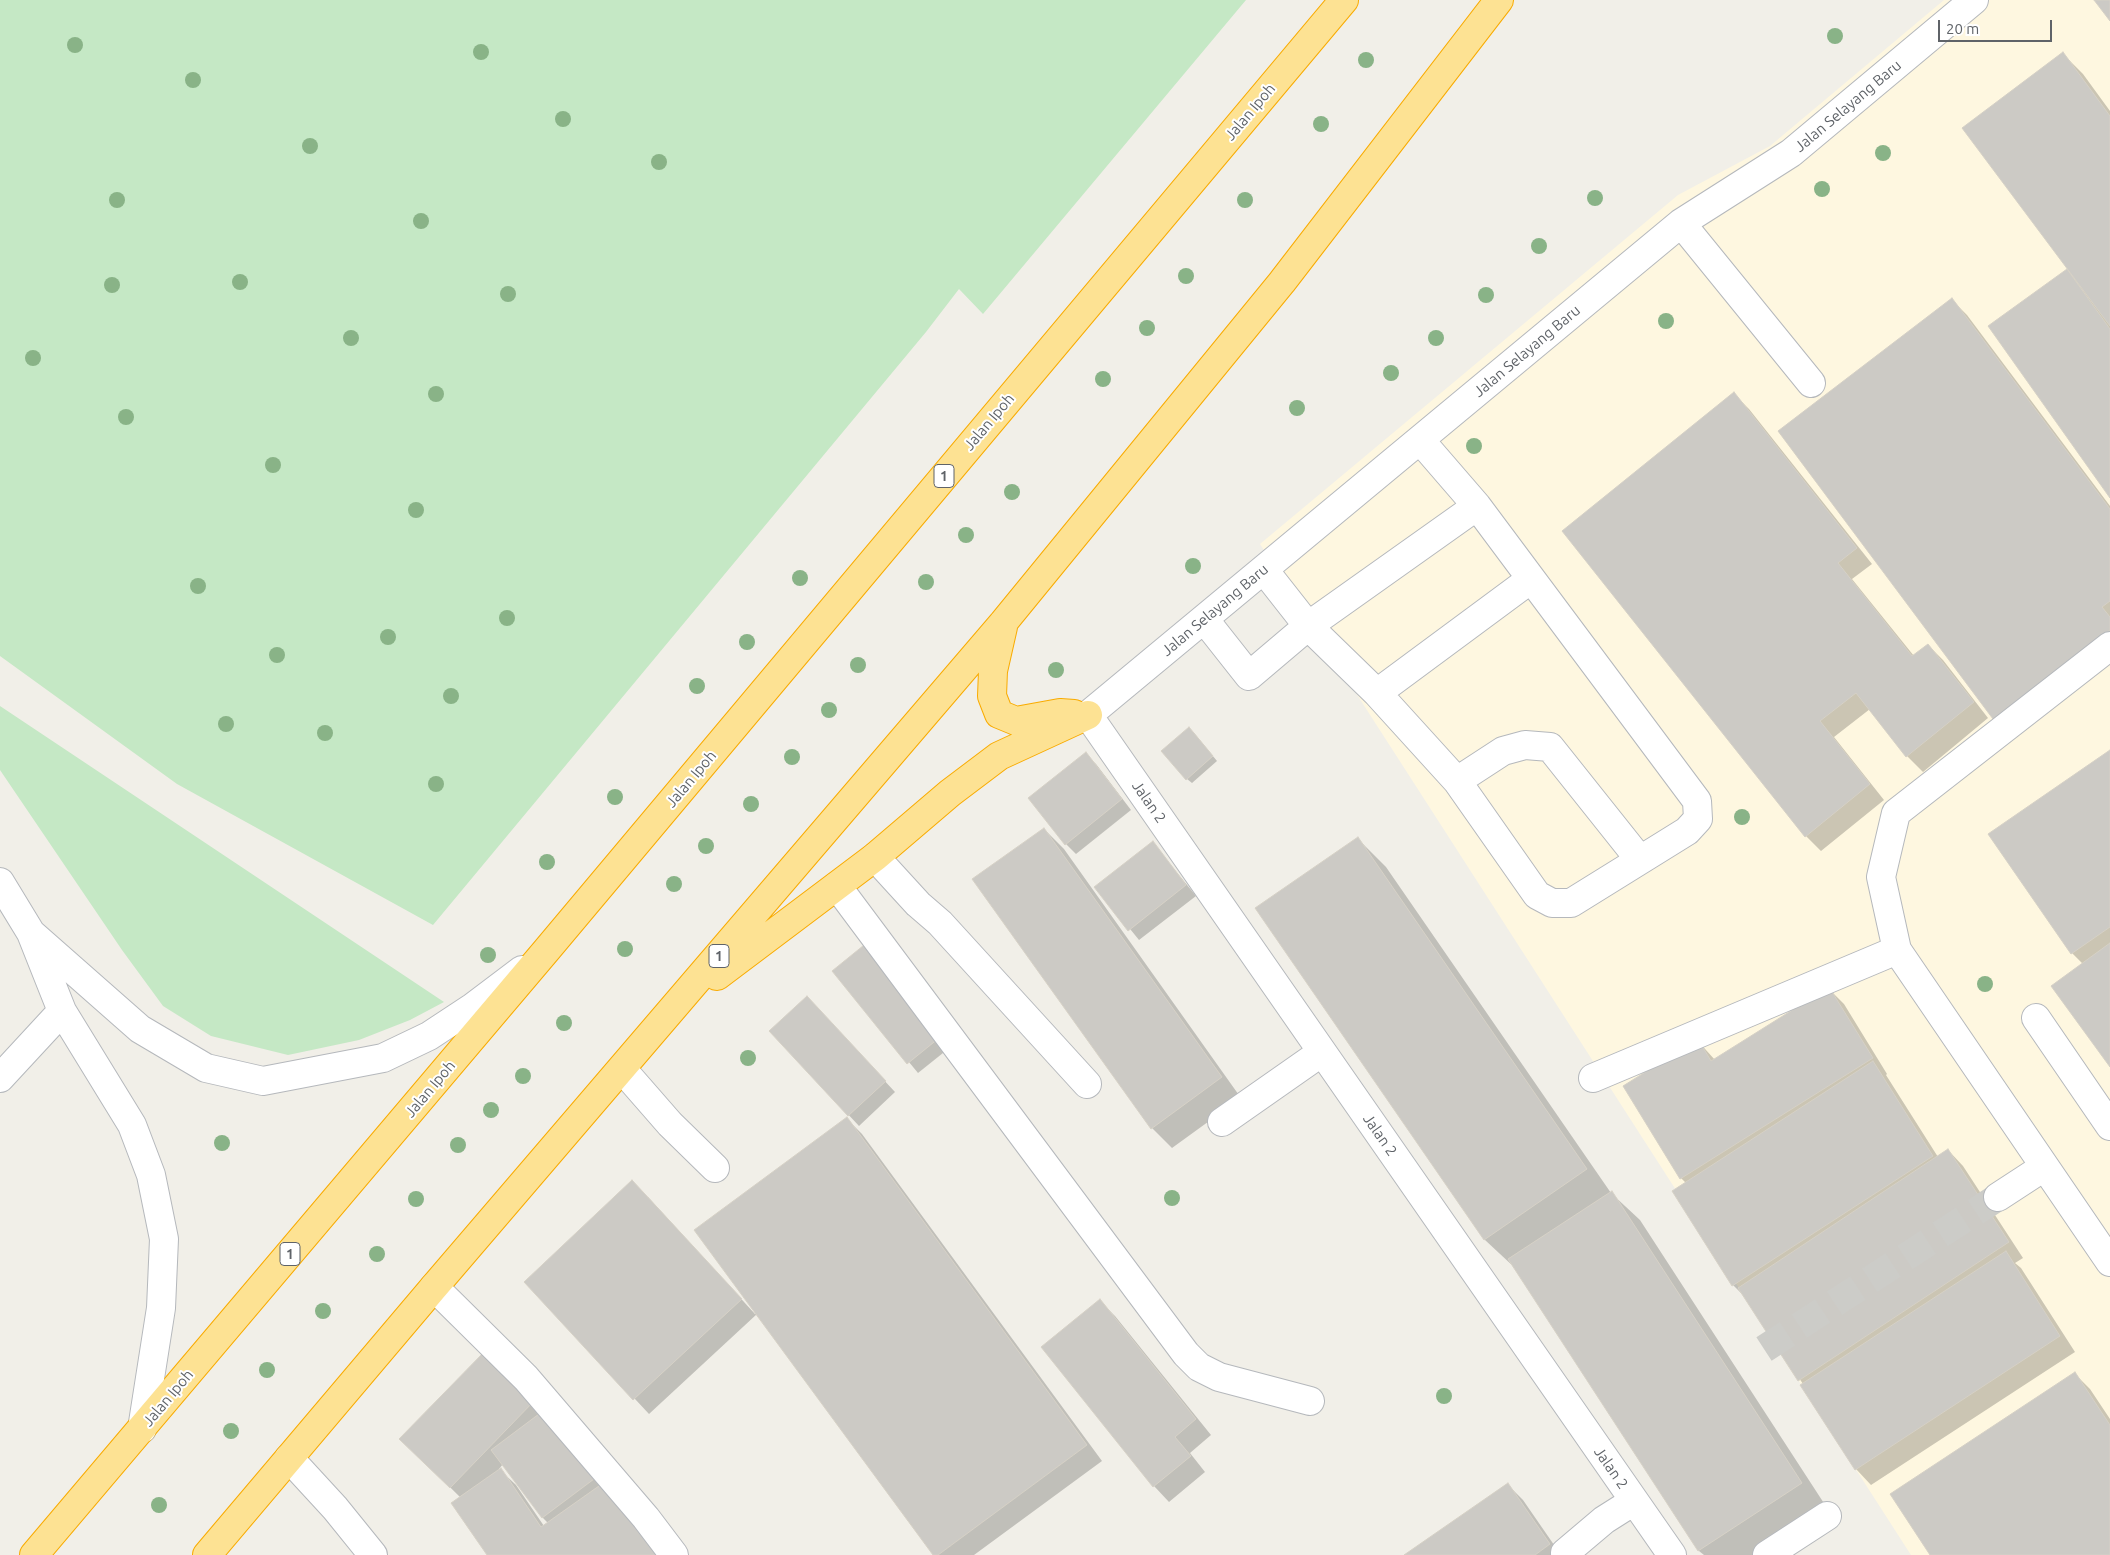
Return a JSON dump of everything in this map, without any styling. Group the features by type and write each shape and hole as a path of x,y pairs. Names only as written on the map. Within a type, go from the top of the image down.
{"highway":[{"name":"Jalan Ipoh","path":"34,1555 545,952 1344,0"},
{"name":"1","path":"207,1555 434,1287 1004,623 1282,282 1499,0"},
{"path":"1004,623 993,671 992,696 999,714 1016,721 1060,713 1088,715"},
{"path":"676,1007 875,857 950,793 999,756 1088,715"}],"street":[{"name":"Jalan Selayang Baru","path":"1088,715 1681,223 1791,153 1974,0"},
{"path":"1681,223 1811,383"},
{"path":"1264,570 1308,626 1377,693 1457,781 1537,895 1552,903 1571,903 1687,831 1698,819 1697,801 1476,506 1420,440"},
{"path":"1204,619 1249,676 1308,626 1476,506"},
{"path":"1377,693 1531,580"},
{"path":"2110,646 1896,813 1882,877 1897,950 2110,1262"},
{"name":"Jalan 2","path":"1088,715 1672,1555"},
{"path":"1457,781 1504,751 1525,745 1550,747 1640,860"},
{"path":"875,857 918,904 940,923 1087,1084"},
{"path":"0,882 31,933 62,1011 132,1125 151,1175 164,1239 162,1308 142,1429"},
{"path":"836,886 1186,1354 1199,1367 1219,1377 1310,1401"},
{"path":"31,933 140,1029 206,1068 263,1081 384,1058 429,1036 473,1007 545,952"},
{"path":"1593,1078 1897,950"},
{"path":"0,1078 62,1011"},
{"path":"2036,1018 2110,1126"},
{"path":"1222,1122 1322,1052"},
{"path":"622,1069 670,1124 715,1168"},
{"path":"1998,1197 2044,1167"},
{"path":"434,1287 526,1378 646,1518 674,1555"},
{"path":"290,1458 335,1508 373,1555"},
{"path":"1565,1552 1604,1520 1634,1501"},
{"path":"1767,1555 1828,1516"}],"shaded area":[{"path":"1944,0 2110,0 2110,1555 1911,1555 1260,544 1678,195 1770,146"}],"green space":[{"path":"0,0 1246,0 983,314 959,289 926,332 433,925 177,784 0,656"},
{"path":"0,706 444,1002 410,1020 359,1040 288,1055 211,1036 163,1006 122,950 0,770"}],"building":[{"path":"2094,0 2110,0 2110,21"},
{"path":"2063,52 2110,116 2110,326 1962,128"},
{"path":"2067,269 2110,329 2110,498 1988,326"},
{"path":"1952,298 2110,509 2110,601 2102,607 2110,617 2110,630 1993,719 1778,431"},
{"path":"1734,392 1857,548 1838,563 1912,656 1928,644 1974,702 1906,757 1856,693 1820,721 1870,784 1805,837 1562,531"},
{"path":"1189,727 1213,756 1186,780 1161,751"},
{"path":"2110,750 2110,927 2071,954 1988,834"},
{"path":"1086,752 1122,799 1065,845 1028,798"},
{"path":"1044,828 1222,1077 1151,1129 972,879"},
{"path":"1358,837 1587,1169 1484,1240 1255,908"},
{"path":"1153,841 1186,885 1128,931 1094,887"},
{"path":"869,941 944,1034 907,1064 832,971"},
{"path":"2110,943 2110,1067 2051,986"},
{"path":"1829,987 1873,1058 1680,1179 1623,1086 1698,1039 1711,1061"},
{"path":"807,996 886,1081 848,1116 769,1031"},
{"path":"1873,1061 1933,1156 1732,1286 1672,1191"},
{"path":"847,1117 1087,1445 938,1555 933,1555 694,1230"},
{"path":"1948,1149 2009,1242 1798,1381 1738,1288"},
{"path":"632,1180 742,1299 633,1400 524,1282"},
{"path":"1612,1191 1802,1483 1698,1551 1508,1259"},
{"path":"2006,1251 2060,1336 1855,1470 1800,1385"},
{"path":"1100,1299 1196,1419 1175,1437 1191,1456 1153,1487 1041,1347"},
{"path":"486,1350 536,1399 450,1488 399,1439"},
{"path":"2075,1372 2110,1425 2110,1555 1930,1555 1890,1494"},
{"path":"547,1408 598,1476 542,1518 491,1450"},
{"path":"501,1468 541,1527 606,1481 658,1555 487,1555 451,1503"},
{"path":"1508,1483 1550,1544 1535,1555 1404,1555"}],"tunnel":[{"path":"1764,1349 1998,1197"}]}
